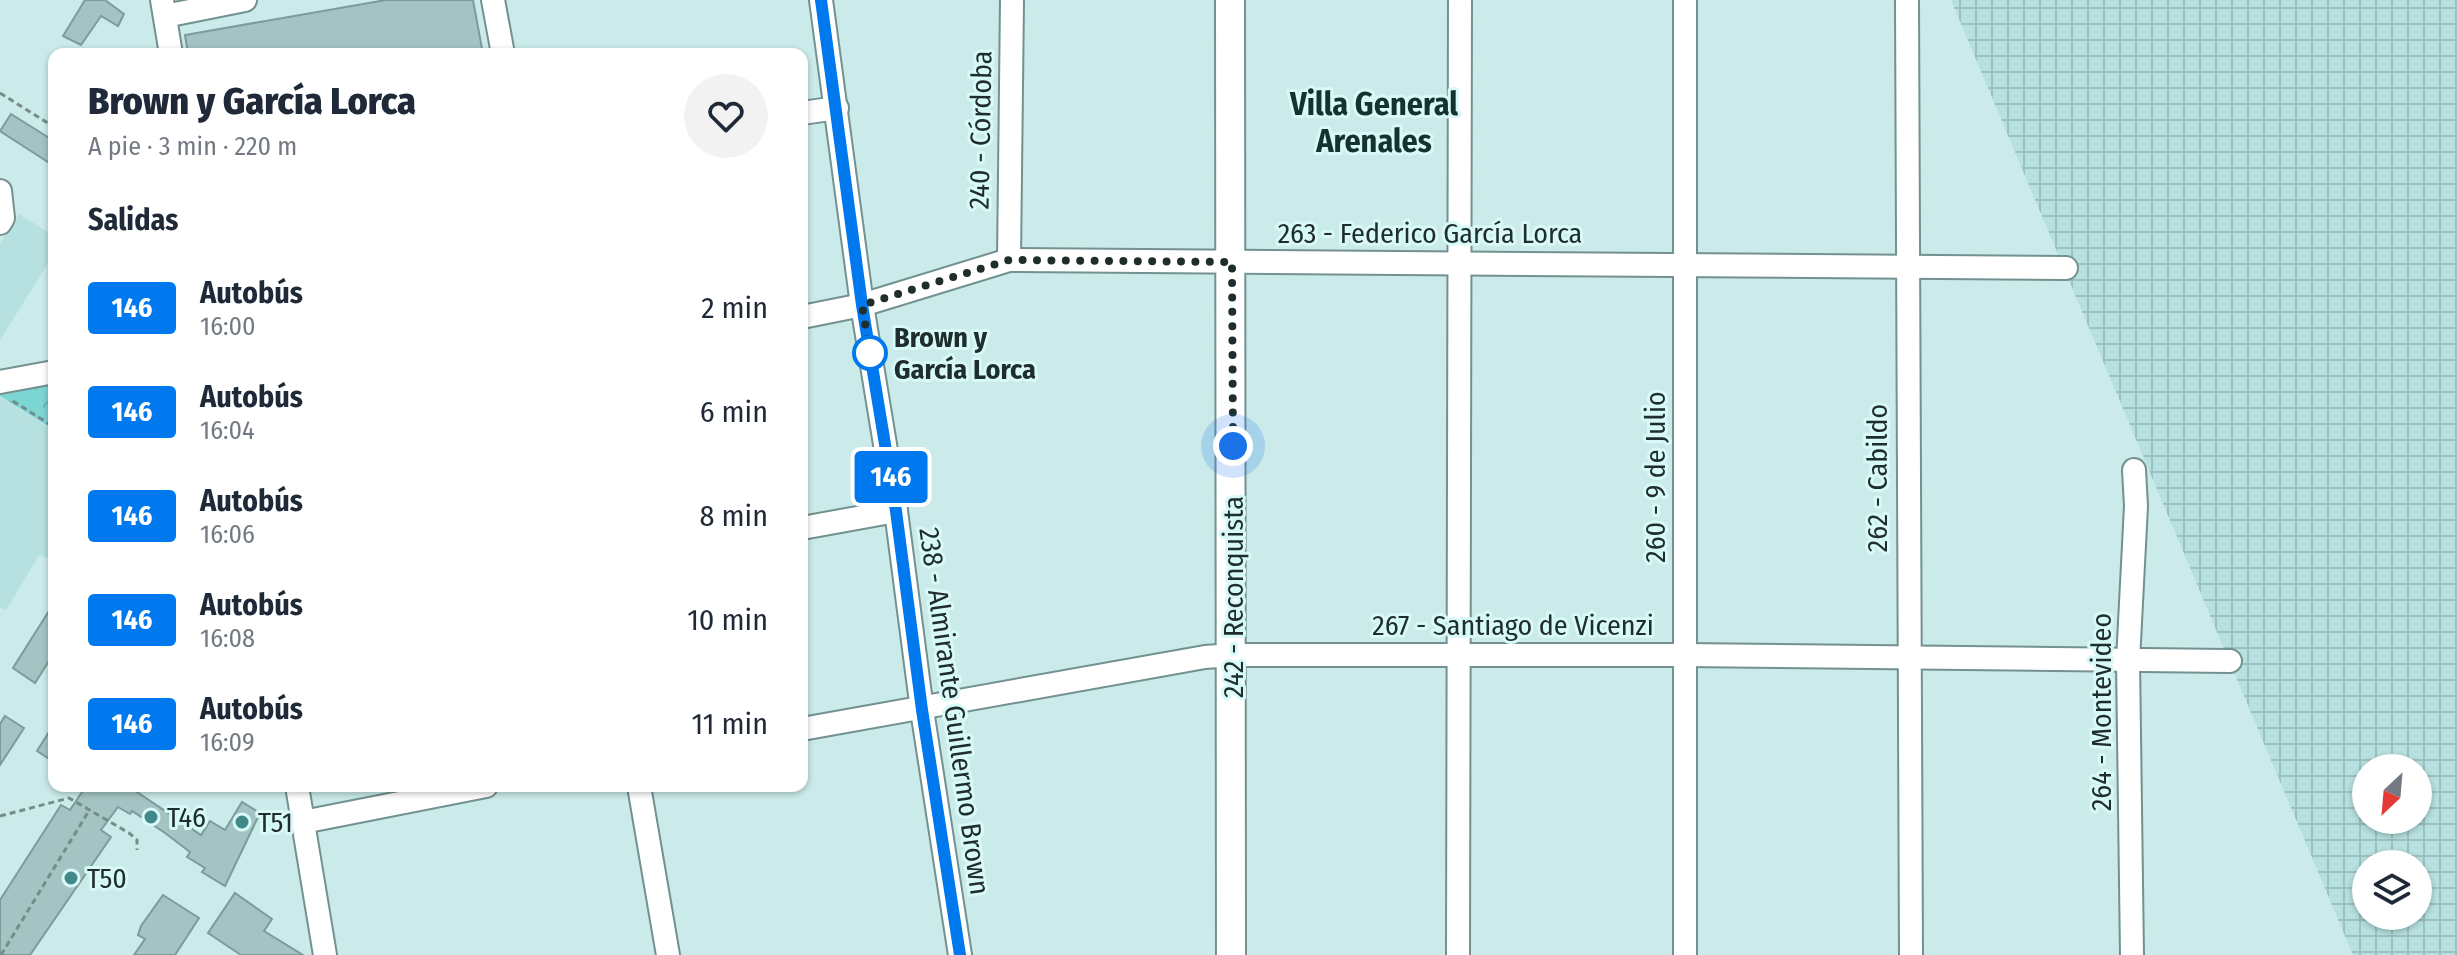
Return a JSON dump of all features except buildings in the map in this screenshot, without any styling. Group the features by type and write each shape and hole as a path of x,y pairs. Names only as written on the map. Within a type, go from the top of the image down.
{"street":[{"path":"170,48 164,8 245,0"},
{"path":"493,0 502,48"},
{"name":"238 - Almirante Guillermo Brown","path":"821,0 862,305 896,511 922,710 960,955"},
{"name":"240 - Córdoba","path":"1009,260 1012,0"},
{"name":"242 - Reconquista","path":"1230,0 1231,955"},
{"path":"1458,955 1460,0"},
{"name":"260 - 9 de Julio","path":"1685,0 1685,955"},
{"name":"262 - Cabildo","path":"1907,0 1911,955"},
{"path":"808,112 837,108"},
{"path":"0,191 3,218 0,223"},
{"name":"263 - Federico García Lorca","path":"808,316 862,305 1009,260 2066,268"},
{"path":"0,382 48,373"},
{"name":"264 - Montevideo","path":"2132,955 2128,661 2136,506 2134,470"},
{"path":"808,527 896,511"},
{"name":"267 - Santiago de Vicenzi","path":"808,728 1205,657 1233,655 1683,655 2230,661"},
{"path":"298,792 325,955"},
{"path":"303,822 456,792"},
{"path":"640,792 668,955"}],"path":[{"path":"0,93 48,123"},
{"path":"14,401 48,423"},
{"path":"0,816 69,798 129,833 137,840 137,850"},
{"path":"1,955 90,809"}],"shaded area":[{"path":"1951,0 2457,0 2457,955 2353,955"},
{"path":"19,214 48,232 48,264 0,340 0,244"},
{"path":"0,397 48,427 48,556 39,555 6,610 0,607"}],"green space":[{"path":"48,385 48,426 0,396"}],"bus line":[{"name":"146","path":"821,0 862,305 896,511 922,710 960,955"}],"place":[{"name":"Brown y García Lorca","path":"870,353"},
{"name":"T46","path":"151,817"},
{"name":"T51","path":"242,822"},
{"name":"T50","path":"71,878"}],"district":[{"name":"Villa General Arenales","path":"1374,122"}],"route":[{"path":"870,353 862,305 1009,260 1232,262 1233,446"}]}
